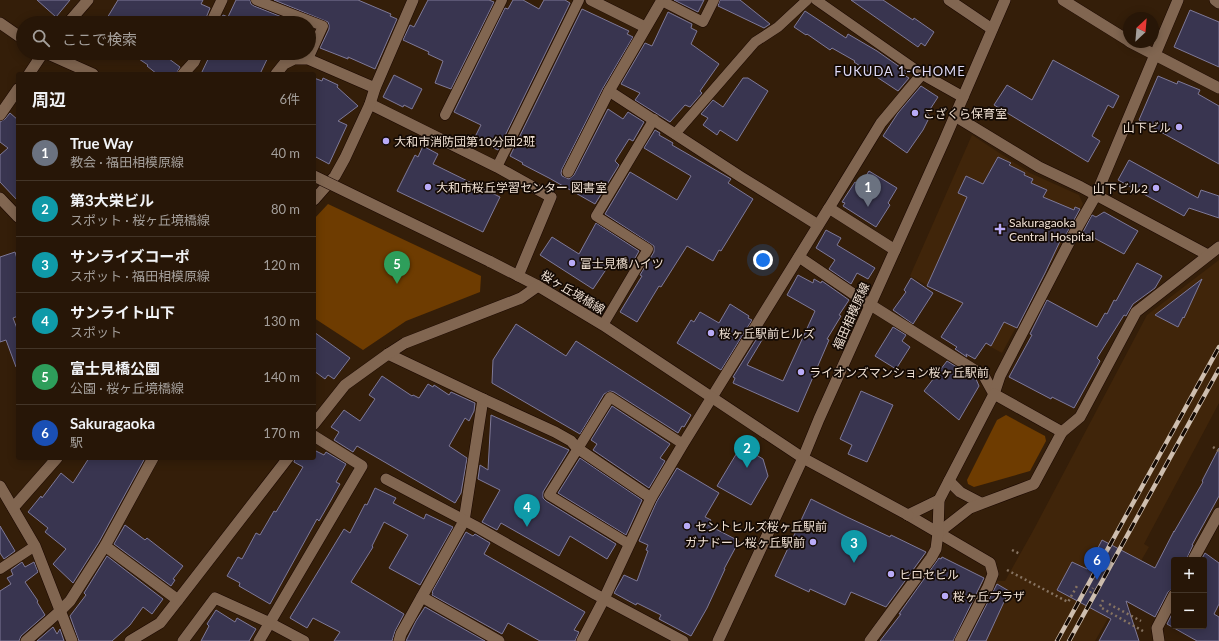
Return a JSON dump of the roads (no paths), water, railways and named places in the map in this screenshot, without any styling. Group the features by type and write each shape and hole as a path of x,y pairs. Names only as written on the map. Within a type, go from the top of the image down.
{"street":[{"path":"74,16 88,0"},
{"path":"214,16 222,0"},
{"path":"316,198 335,176 342,164 370,104 375,88 413,0"},
{"path":"591,0 645,27"},
{"path":"568,172 609,91 662,0"},
{"path":"949,0 992,29"},
{"name":"福田相模原線","path":"718,641 803,458 1005,0"},
{"path":"1063,0 1123,38"},
{"path":"908,515 938,500 949,481 994,394 1000,376 1096,194 1178,0"},
{"path":"1215,0 1219,3"},
{"path":"0,23 16,34"},
{"path":"1141,48 1219,88"},
{"path":"30,72 38,60"},
{"path":"62,60 89,72"},
{"path":"186,72 195,60"},
{"path":"278,72 284,64 292,60"},
{"path":"310,60 375,88"},
{"path":"582,641 604,599 651,498 881,123 922,74 963,97"},
{"path":"609,91 818,225"},
{"path":"0,115 16,92"},
{"path":"370,104 497,167 551,197 518,276"},
{"path":"955,116 1039,167 1096,194 1208,255"},
{"name":"桜ヶ丘境橋線","path":"316,177 538,286 602,325 803,458 908,515 990,563 993,574 988,587 960,641"},
{"path":"0,198 16,215"},
{"path":"829,208 896,250"},
{"path":"870,641 931,558 943,536 970,508 1034,484 1062,432 1080,417 1136,312 1219,247"},
{"path":"799,257 858,297 984,376 994,394 1062,432"},
{"path":"316,421 345,385 405,343 521,298 538,286"},
{"path":"388,354 555,432 571,441 578,448 651,498"},
{"path":"399,641 401,634 464,521 483,399"},
{"path":"259,641 277,608 362,466 316,437"},
{"path":"13,508 55,460"},
{"path":"26,641 70,601 105,546 152,460"},
{"path":"130,641 160,623 286,460"},
{"path":"386,479 683,641"},
{"path":"949,481 960,492 981,503"},
{"path":"0,486 35,546 72,641"},
{"path":"938,500 943,536"},
{"path":"1195,557 1219,513"},
{"path":"105,546 178,600"},
{"path":"422,597 499,641"},
{"path":"183,641 215,598 270,623 304,641"},
{"path":"1159,641 1158,628 1171,601"}],"lane":[{"path":"256,0 297,16"},
{"path":"445,115 502,0"},
{"path":"497,167 579,0"},
{"path":"662,0 703,22 714,0"},
{"path":"675,134 754,42 778,27 808,0"},
{"path":"816,0 922,74"},
{"path":"316,23 323,26 316,41"},
{"path":"602,325 648,249 596,216 654,119"},
{"path":"629,544 549,495 610,396 683,444"},
{"path":"0,569 35,546"}],"railway":[{"path":"1057,641 1219,347"},
{"path":"1069,641 1219,369"}],"place":[{"name":"こざくら保育室","path":"915,113"},
{"name":"山下ビル","path":"1179,127"},
{"name":"大和市消防団第10分団2班","path":"386,141"},
{"name":"大和市桜丘学習センター 図書室","path":"428,187"},
{"name":"山下ビル2","path":"1156,188"},
{"name":"True Way","path":"868,207"},
{"name":"Sakuragaoka Central Hospital","path":"1000,229"},
{"name":"富士見橋ハイツ","path":"572,263"},
{"name":"富士見橋公園","path":"397,284"},
{"name":"桜ヶ丘駅前ヒルズ","path":"711,333"},
{"name":"ライオンズマンション桜ヶ丘駅前","path":"801,372"},
{"name":"第3大栄ビル","path":"747,468"},
{"name":"セントヒルズ桜ヶ丘駅前","path":"687,526"},
{"name":"サンライト山下","path":"527,527"},
{"name":"ガナドーレ桜ヶ丘駅前","path":"813,542"},
{"name":"サンライズコーポ","path":"854,563"},
{"name":"ヒロセビル","path":"891,574"},
{"name":"Sakuragaoka","path":"1097,580"},
{"name":"桜ヶ丘プラザ","path":"945,596"}],"district":[{"name":"FUKUDA 1-CHOME","path":"900,71"}]}
